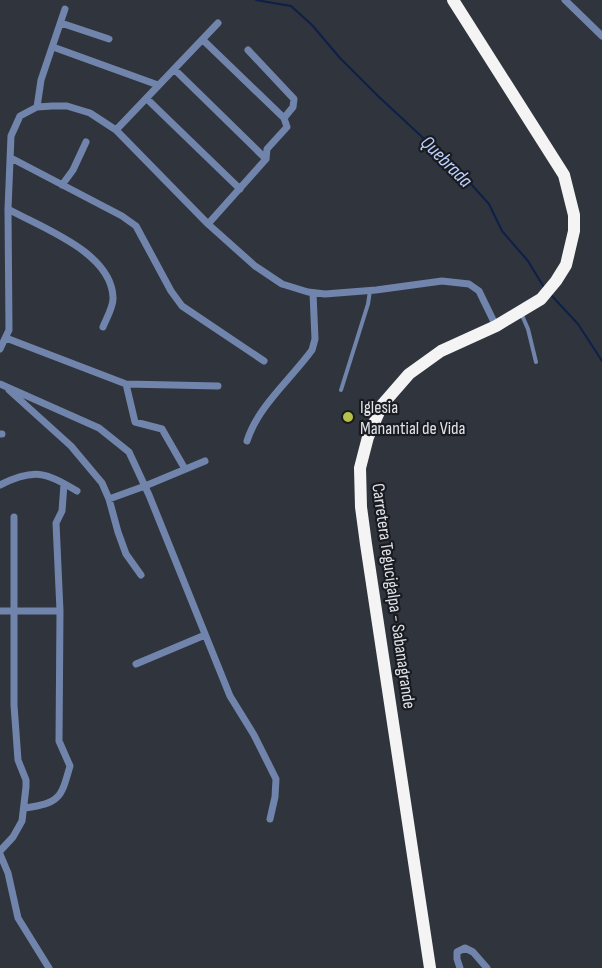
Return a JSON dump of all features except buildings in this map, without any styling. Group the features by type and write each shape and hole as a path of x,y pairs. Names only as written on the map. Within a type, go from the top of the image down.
{"highway":[{"name":"Carretera Tegucigalpa - Sabanagrande","path":"430,968 361,507 360,468 368,437 377,416 394,389 409,374 441,351 496,326 541,299 566,265 574,231 574,215 564,175 453,0"}],"street":[{"path":"565,0 602,36"},
{"path":"37,106 41,80 65,9"},
{"path":"61,23 109,39"},
{"path":"116,130 218,23"},
{"path":"202,40 285,118 287,127 267,149 266,159 208,224"},
{"path":"53,47 158,85"},
{"path":"248,50 294,99 293,107 285,118"},
{"path":"174,69 266,159"},
{"path":"147,99 240,189"},
{"path":"0,349 9,330 8,209 11,136 20,116 37,106 67,106 90,113 116,130 208,224 255,266 282,284 313,293 370,291 442,281 469,284 478,291 496,326"},
{"path":"62,185 73,170 86,142"},
{"path":"10,158 122,216 136,226 171,291 182,306 264,361"},
{"path":"8,209 80,248 102,268 111,282 114,300 103,327"},
{"path":"247,441 262,414 312,350 315,339 313,293"},
{"path":"6,338 126,384 218,386"},
{"path":"126,384 135,422 162,429 185,469"},
{"path":"3,385 99,428 129,452 230,696 254,735 276,779 270,819"},
{"path":"3,385 71,446 102,483 110,499 126,554 141,575"},
{"path":"110,499 205,461"},
{"path":"0,485 15,477 32,473 47,475 77,491"},
{"path":"25,808 42,806 55,801 64,788 70,766 59,741 60,610 56,523 62,511 64,484"},
{"path":"14,517 14,705 18,760 26,780 25,808 22,821 13,837 0,852 8,873 18,918 49,968"},
{"path":"0,611 60,610"},
{"path":"136,664 205,635"},
{"path":"460,968 456,955 459,950 465,948 473,952 487,968"}],"lane":[{"path":"341,390 370,291"},
{"path":"520,313 528,329 536,362"}],"waterway":[{"name":"Quebrada","path":"256,0 291,6 312,25 340,58 378,96 462,174 489,204 502,231 528,261 545,289"},
{"name":"Quebrada","path":"551,295 578,324 602,361"}],"place":[{"name":"Iglesia Manantial de Vida","path":"348,417"}]}
